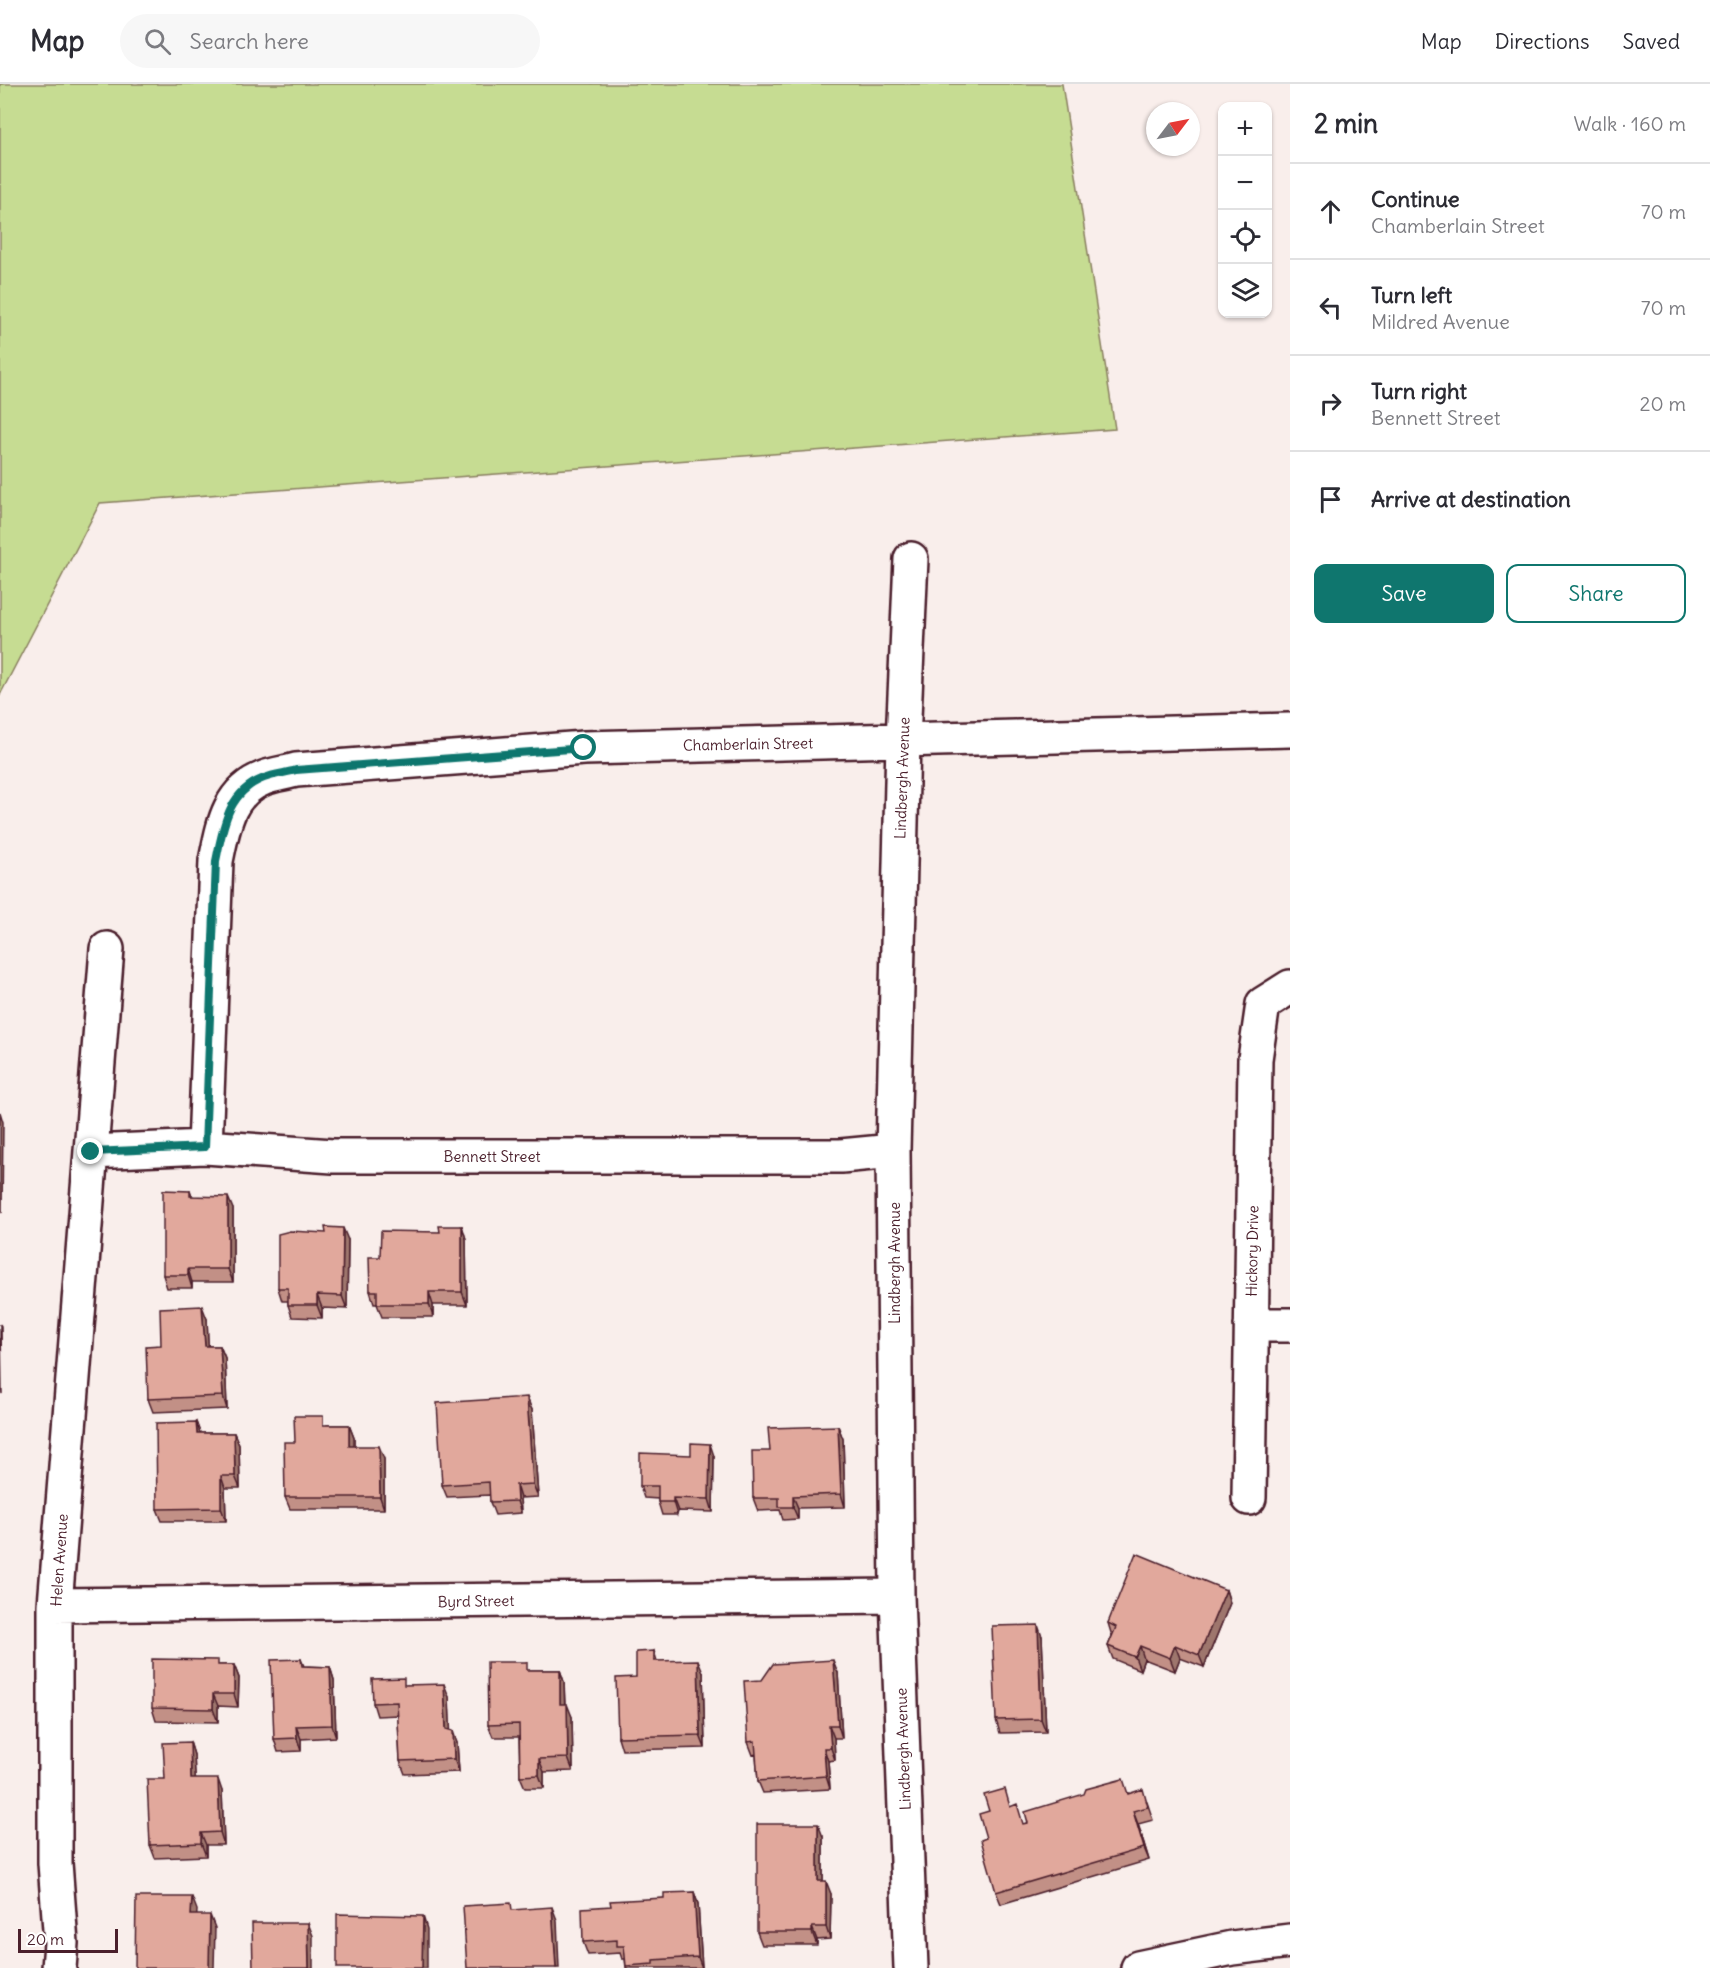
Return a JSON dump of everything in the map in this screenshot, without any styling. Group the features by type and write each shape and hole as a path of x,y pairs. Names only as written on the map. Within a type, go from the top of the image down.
{"street":[{"name":"Lindbergh Avenue","path":"911,559 903,741 893,1151 897,1596 911,1968"},
{"name":"Chamberlain Street","path":"205,1147 216,861 225,817 242,792 262,779 296,770 584,748 1290,730"},
{"name":"Helen Avenue","path":"59,1968 61,1943 55,1863 55,1605 107,949"},
{"name":"Hickory Drive","path":"1249,1498 1255,1059 1263,1004 1290,987"},
{"name":"Bennett Street","path":"91,1152 205,1147 333,1156 842,1156 893,1151"},
{"path":"1251,1324 1290,1325"},
{"name":"Byrd Street","path":"55,1605 897,1596"},
{"path":"1138,1968 1232,1947 1290,1941"}],"green space":[{"path":"0,84 1062,84 1115,429 100,503 0,695"}],"building":[{"path":"163,1190 190,1191 190,1196 228,1197 228,1269 188,1269 188,1275 163,1275"},
{"path":"439,1226 462,1226 462,1292 429,1292 429,1304 377,1304 377,1291 370,1291 369,1257 380,1257 381,1231 440,1232"},
{"path":"325,1227 343,1228 342,1296 317,1295 317,1305 288,1305 288,1288 278,1288 278,1234 290,1231 326,1233"},
{"path":"202,1306 205,1346 220,1346 223,1396 148,1399 146,1346 161,1345 160,1308"},
{"path":"527,1397 533,1484 516,1485 517,1501 490,1502 489,1482 442,1485 437,1403"},
{"path":"294,1416 323,1416 323,1425 349,1425 349,1446 379,1446 380,1497 285,1497 284,1442 295,1442"},
{"path":"196,1422 197,1433 234,1433 235,1476 221,1476 221,1508 157,1509 156,1423"},
{"path":"838,1426 841,1494 793,1496 793,1507 779,1507 779,1498 753,1498 752,1451 770,1451 768,1428"},
{"path":"691,1443 710,1444 709,1499 673,1498 673,1502 658,1502 658,1486 640,1486 640,1453 691,1455"},
{"path":"1136,1553 1226,1590 1199,1655 1175,1645 1170,1658 1140,1646 1135,1657 1108,1646 1116,1627 1108,1623"},
{"path":"1038,1625 1041,1719 996,1720 992,1626"},
{"path":"654,1651 654,1661 698,1660 700,1735 618,1737 616,1678 636,1677 636,1652"},
{"path":"152,1659 218,1660 218,1665 234,1665 234,1694 213,1694 213,1709 152,1708"},
{"path":"301,1659 302,1666 330,1667 332,1725 296,1726 297,1738 274,1739 271,1660"},
{"path":"833,1660 838,1725 829,1725 831,1748 824,1748 826,1776 758,1781 755,1741 748,1742 744,1681 762,1680 773,1664"},
{"path":"487,1662 527,1662 527,1670 560,1670 560,1704 567,1704 568,1758 539,1759 539,1775 520,1776 519,1724 488,1725"},
{"path":"404,1678 404,1685 444,1684 446,1729 453,1731 454,1759 400,1761 397,1702 373,1703 372,1679"},
{"path":"190,1742 191,1779 218,1779 220,1832 201,1833 201,1843 150,1845 147,1779 165,1779 163,1743"},
{"path":"1123,1779 1128,1794 1143,1789 1148,1807 1133,1811 1144,1848 996,1892 981,1840 986,1838 979,1814 989,1811 984,1795 1005,1789 1010,1807 1017,1804 1023,1824 1028,1823 1025,1812 1084,1794 1086,1789"},
{"path":"757,1824 818,1824 818,1881 826,1881 826,1927 812,1927 812,1932 757,1932"},
{"path":"694,1892 698,1957 653,1960 653,1964 626,1966 624,1946 617,1946 617,1940 583,1942 582,1908 611,1906 610,1901 664,1898 664,1893"},
{"path":"136,1897 192,1897 191,1915 210,1915 209,1968 135,1968"},
{"path":"511,1903 512,1910 552,1907 556,1968 467,1968 463,1906"},
{"path":"337,1914 423,1916 422,1968 337,1968"},
{"path":"252,1923 308,1923 309,1968 253,1968"}],"route":[{"path":"91,1152 205,1147 216,861 225,817 242,792 262,779 296,770 584,748"}]}
